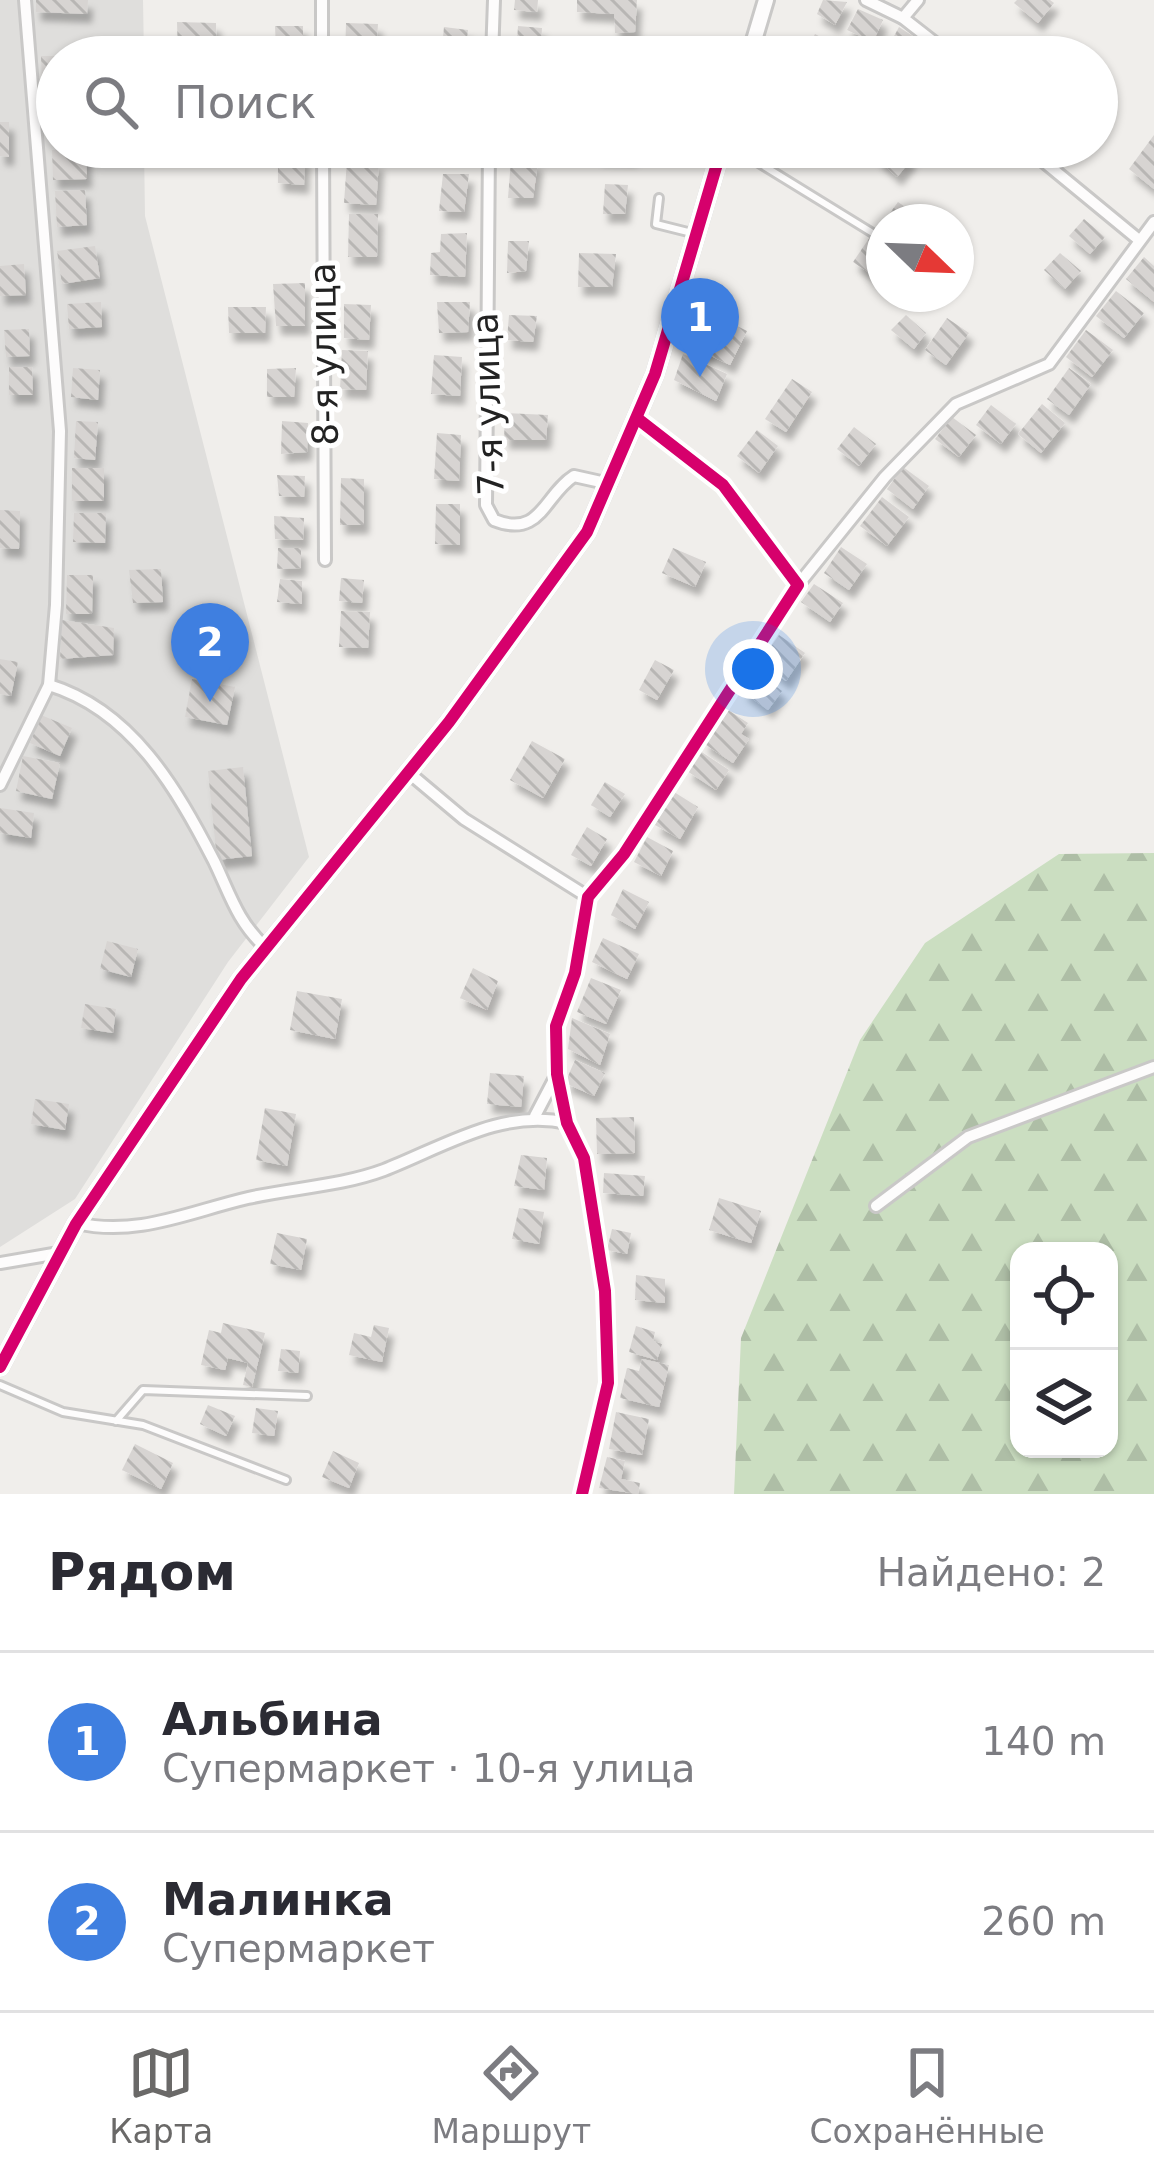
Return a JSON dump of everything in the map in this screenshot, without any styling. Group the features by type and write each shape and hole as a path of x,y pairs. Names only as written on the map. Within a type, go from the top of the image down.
{"street":[{"path":"25,0 36,135"},
{"path":"322,0 322,36"},
{"path":"493,36 494,0"},
{"path":"755,36 766,0"},
{"path":"866,0 904,18 927,36"},
{"path":"904,18 918,0"},
{"path":"0,785 49,685 60,431 39,168"},
{"name":"8-я улица","path":"323,168 325,560"},
{"name":"7-я улица","path":"489,168 487,505 494,520 524,524 542,515 574,476 610,484"},
{"path":"0,1366 76,1223 265,947 408,772 568,561 610,484 638,418 716,168"},
{"path":"1052,168 1139,240"},
{"path":"582,1494 608,1383 605,1291 584,1158 567,1123 557,1074 556,1026 575,974 588,897 624,854 798,585 885,477 956,404 1048,364 1077,333 1118,264 1154,222"},
{"path":"638,418 723,485 798,585"},
{"path":"49,685 103,709 145,749 215,864 237,918 265,947"},
{"path":"408,772 464,819 588,897"},
{"path":"876,1206 968,1137 1154,1067"},
{"path":"535,1116 557,1074"},
{"path":"76,1223 123,1230 154,1225 382,1170 433,1145 535,1116 567,1123"},
{"path":"0,1262 58,1253"}],"lane":[{"path":"767,168 866,229"},
{"path":"659,198 656,224 696,234"},
{"path":"0,1384 63,1412 143,1425 286,1480"},
{"path":"116,1420 142,1390 307,1396"}],"shaded area":[{"path":"0,0 143,0 144,36 36,36 36,168 144,168 145,216 309,857 228,962 75,1199 0,1247"}],"green space":[{"path":"1154,853 1154,1494 734,1494 741,1338 860,1040 925,943 1059,854"}],"building":[{"path":"36,0 88,0 87,14 36,12"},
{"path":"515,0 538,0 537,12 514,10"},
{"path":"577,0 637,0 635,32 615,33 614,14 577,12"},
{"path":"823,0 847,2 835,25 817,14"},
{"path":"1014,3 1054,3 1038,23"},
{"path":"858,9 883,20 876,36 847,30"},
{"path":"177,22 216,23 216,36 177,36"},
{"path":"346,23 378,24 377,36 346,36"},
{"path":"275,26 303,26 303,36 275,36"},
{"path":"518,26 542,28 541,36 517,36"},
{"path":"444,27 468,30 467,36 443,36"},
{"path":"0,122 9,122 9,157 0,156"},
{"path":"1154,135 1154,189 1129,169"},
{"path":"53,168 87,168 87,179 53,180"},
{"path":"278,168 305,168 304,185 278,183"},
{"path":"346,168 379,168 376,205 344,203"},
{"path":"510,168 537,168 533,198 508,198"},
{"path":"443,174 469,174 464,212 439,211"},
{"path":"605,184 628,185 625,214 603,214"},
{"path":"85,190 87,225 57,227 55,191"},
{"path":"349,214 378,214 377,257 348,257"},
{"path":"1084,219 1105,237 1090,254 1069,236"},
{"path":"467,233 465,277 430,275 431,253 440,252 441,234"},
{"path":"508,241 529,241 526,271 507,273"},
{"path":"866,243 866,271 853,262"},
{"path":"95,246 100,278 62,284 57,251"},
{"path":"579,253 616,254 612,287 578,287"},
{"path":"1060,253 1081,271 1065,289 1044,270"},
{"path":"1144,257 1154,266 1154,302 1126,279"},
{"path":"24,264 26,295 0,296 0,266"},
{"path":"305,283 305,326 276,326 273,284"},
{"path":"1116,291 1144,313 1124,338 1096,316"},
{"path":"101,302 102,327 69,329 67,304"},
{"path":"437,302 470,302 468,332 439,333"},
{"path":"344,304 371,305 369,340 344,338"},
{"path":"228,307 266,307 265,333 229,333"},
{"path":"509,315 537,316 533,342 507,340"},
{"path":"906,315 926,333 914,349 891,330"},
{"path":"717,316 747,331 730,365 698,350"},
{"path":"947,318 969,333 946,365 925,350"},
{"path":"29,329 30,356 6,357 4,330"},
{"path":"1086,330 1113,350 1092,377 1066,357"},
{"path":"342,350 368,351 366,390 340,389"},
{"path":"683,354 727,374 716,401 674,380"},
{"path":"434,355 462,357 460,396 431,394"},
{"path":"9,367 32,367 33,395 9,395"},
{"path":"73,368 100,370 98,400 71,397"},
{"path":"296,368 294,397 267,397 267,369"},
{"path":"1069,368 1091,384 1069,415 1047,399"},
{"path":"792,379 812,392 786,432 765,419"},
{"path":"1042,404 1065,423 1041,453 1018,434"},
{"path":"991,405 1016,424 1001,444 976,425"},
{"path":"505,413 548,415 546,440 504,440"},
{"path":"952,417 976,435 959,457 935,439"},
{"path":"76,421 98,422 95,460 74,458"},
{"path":"282,421 308,423 307,452 281,454"},
{"path":"854,427 876,444 859,466 837,449"},
{"path":"757,430 778,446 759,473 737,456"},
{"path":"437,433 461,435 459,481 434,479"},
{"path":"903,467 929,486 913,509 887,489"},
{"path":"72,468 104,468 104,501 72,501"},
{"path":"277,475 305,476 304,497 279,496"},
{"path":"341,478 364,479 364,525 340,525"},
{"path":"882,497 909,517 887,546 860,526"},
{"path":"436,504 460,504 460,545 435,544"},
{"path":"0,510 20,511 19,549 0,548"},
{"path":"74,513 106,513 105,543 73,542"},
{"path":"274,516 304,518 303,540 275,539"},
{"path":"841,547 867,564 849,590 824,573"},
{"path":"278,548 301,548 301,568 277,569"},
{"path":"673,548 706,562 695,587 662,573"},
{"path":"161,569 163,602 133,603 129,570"},
{"path":"67,575 93,575 92,614 66,614"},
{"path":"341,578 364,580 362,603 339,601"},
{"path":"280,579 302,581 302,604 277,602"},
{"path":"814,584 843,603 830,622 801,602"},
{"path":"341,611 370,612 368,648 339,647"},
{"path":"62,620 114,628 113,655 60,659"},
{"path":"779,635 805,653 786,681 760,662"},
{"path":"0,659 18,662 11,696 0,694"},
{"path":"655,660 674,670 657,700 639,690"},
{"path":"756,671 782,691 768,710 742,691"},
{"path":"192,679 235,687 227,725 185,717"},
{"path":"725,708 748,723 741,734 749,739 733,763 703,743"},
{"path":"41,715 72,728 60,756 30,743"},
{"path":"532,741 565,759 543,798 510,780"},
{"path":"700,751 729,770 716,790 687,771"},
{"path":"23,756 60,763 52,799 16,791"},
{"path":"243,767 252,856 217,860 208,771"},
{"path":"605,782 625,794 610,817 591,805"},
{"path":"674,792 698,807 680,839 655,825"},
{"path":"0,808 34,813 31,838 0,833"},
{"path":"587,827 607,839 591,866 571,855"},
{"path":"647,837 673,851 661,876 634,862"},
{"path":"623,889 649,902 635,929 611,915"},
{"path":"603,938 639,954 627,979 592,962"},
{"path":"107,941 138,949 131,977 100,969"},
{"path":"473,968 498,981 487,1010 460,998"},
{"path":"591,978 621,990 606,1024 577,1012"},
{"path":"297,991 342,999 335,1039 290,1030"},
{"path":"85,1004 116,1009 113,1033 81,1028"},
{"path":"572,1018 610,1034 600,1065 568,1049"},
{"path":"575,1060 605,1073 594,1096 565,1083"},
{"path":"490,1073 524,1076 521,1107 487,1104"},
{"path":"35,1099 69,1104 65,1130 31,1124"},
{"path":"265,1108 296,1114 287,1166 256,1160"},
{"path":"634,1117 635,1153 597,1154 596,1118"},
{"path":"521,1155 547,1158 544,1190 514,1186"},
{"path":"604,1173 645,1176 643,1196 603,1193"},
{"path":"719,1198 761,1211 751,1243 709,1230"},
{"path":"519,1208 544,1212 539,1244 512,1239"},
{"path":"612,1229 631,1233 627,1254 607,1250"},
{"path":"277,1233 307,1239 301,1270 270,1264"},
{"path":"636,1275 665,1279 665,1303 635,1300"},
{"path":"223,1323 265,1333 252,1387 243,1385 248,1363 228,1358 225,1370 201,1365 209,1330 221,1333"},
{"path":"374,1325 389,1328 382,1362 349,1355 354,1333 371,1337"},
{"path":"636,1326 655,1332 653,1341 662,1344 657,1360 629,1352"},
{"path":"281,1349 300,1351 298,1373 278,1371"},
{"path":"642,1359 669,1365 659,1407 620,1398 627,1368 639,1371"},
{"path":"208,1405 235,1416 226,1436 200,1424"},
{"path":"256,1408 278,1411 274,1436 252,1433"},
{"path":"616,1412 649,1419 642,1455 609,1449"},
{"path":"135,1444 173,1463 161,1489 122,1470"},
{"path":"333,1451 359,1463 349,1488 322,1477"},
{"path":"607,1457 625,1461 621,1479 640,1483 638,1494 599,1488"}],"cycle path":[{"path":"0,1367 76,1224 241,979 449,722 587,532 655,374 716,168"},
{"path":"582,1494 608,1383 605,1291 584,1158 567,1123 557,1074 556,1026 575,973 588,897 624,854 798,585 723,485 638,419"}],"place":[{"name":"Альбина","path":"700,377"},
{"name":"Малинка","path":"210,702"}]}
